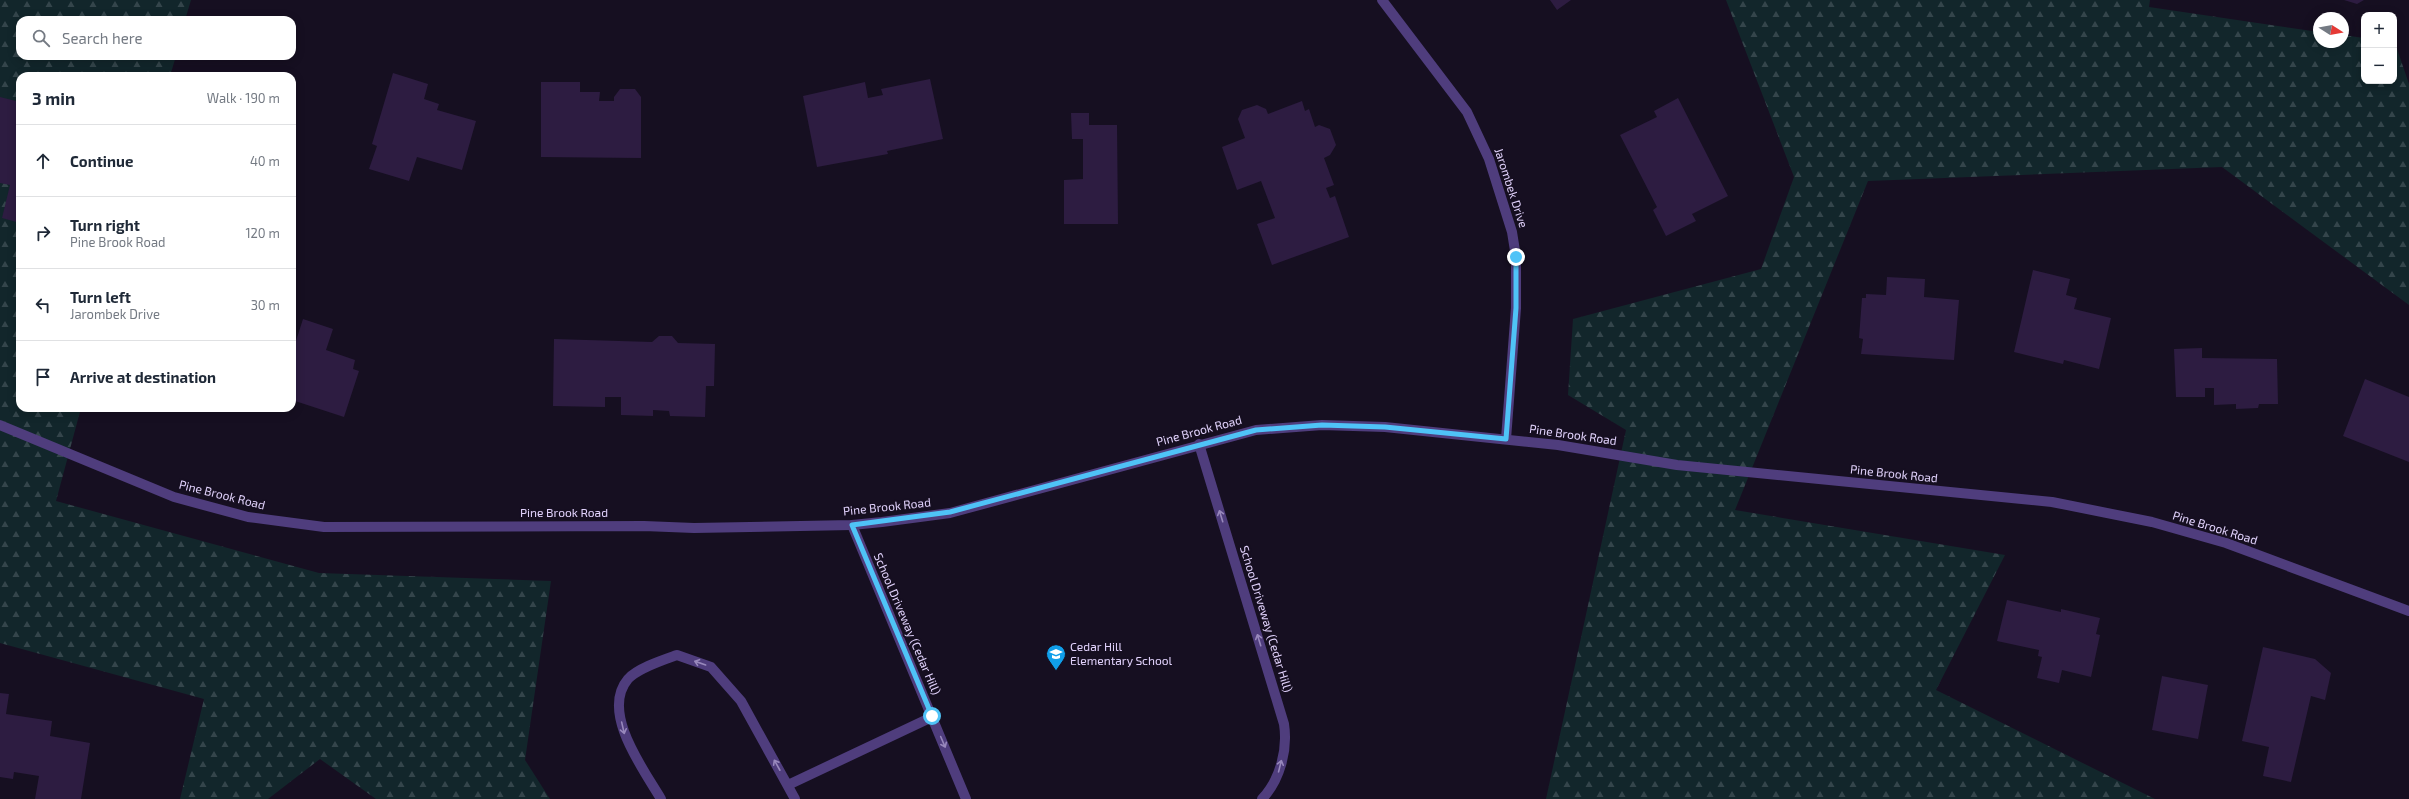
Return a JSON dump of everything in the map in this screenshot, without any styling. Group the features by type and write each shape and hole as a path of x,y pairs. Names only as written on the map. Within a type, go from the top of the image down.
{"street":[{"name":"Jarombek Drive","path":"1382,0 1467,112 1489,159 1512,232 1516,257 1516,308 1506,439"},
{"name":"Pine Brook Road","path":"0,425 174,497 248,517 324,527 644,526 694,528 852,525 950,512 1256,430 1322,425 1385,427 1506,439 1594,450 1677,465 2052,502 2152,522 2226,543 2409,611"},
{"name":"School Driveway (Cedar Hill)","path":"1200,444 1284,724 1286,737 1280,769 1270,790 1262,799"},
{"name":"School Driveway (Cedar Hill)","path":"852,525 966,799"},
{"path":"661,799 622,731 619,700 628,680 649,666 677,655 711,667 741,701 795,799"},
{"path":"788,784 932,716"}],"green space":[{"path":"0,0 191,0 186,16 16,16 16,60 175,60 171,72 16,72 16,412 80,412 56,501 319,573 551,581 525,760 550,799 376,799 320,759 268,799 180,799 204,699 0,643"},
{"path":"1726,0 2150,0 2149,7 2313,31 2313,48 2349,48 2349,36 2361,38 2361,84 2397,84 2397,49 2409,84 2409,305 2222,167 1868,181 1735,510 2005,555 1936,690 2155,799 1546,799 1626,430 1568,395 1573,319 1761,269 1794,177"}],"building":[{"path":"1550,0 1571,0 1557,10"},
{"path":"2344,0 2364,0 2357,4"},
{"path":"393,73 428,84 424,99 439,104 437,110 476,121 462,170 417,157 409,181 369,169 377,146 372,144"},
{"path":"930,79 943,139 887,151 888,154 817,167 803,96 865,82 868,98 883,95 881,89"},
{"path":"541,82 580,82 580,92 600,92 599,101 614,101 614,97 620,89 635,89 641,97 641,158 541,157"},
{"path":"0,97 16,101 16,222 2,218 10,185 0,183"},
{"path":"1678,98 1728,196 1692,214 1696,221 1666,236 1653,210 1657,207 1620,135 1657,117 1654,111"},
{"path":"1302,101 1305,111 1309,109 1315,127 1319,125 1330,129 1336,145 1330,155 1324,158 1334,185 1326,188 1330,198 1335,196 1349,237 1272,265 1257,224 1275,218 1261,181 1237,190 1222,147 1245,138 1238,119 1242,110 1257,105 1266,109 1268,114"},
{"path":"1071,113 1089,113 1089,125 1117,125 1118,224 1064,224 1064,180 1083,179 1083,139 1072,139"},
{"path":"2033,270 2070,279 2066,295 2077,298 2074,309 2111,318 2099,369 2064,360 2063,364 2014,352"},
{"path":"1887,277 1925,279 1924,297 1959,300 1954,360 1861,354 1863,339 1859,338 1862,298 1866,298 1866,294 1886,295"},
{"path":"303,319 333,329 326,350 355,360 353,369 359,371 344,417 296,401 296,341"},
{"path":"659,336 672,336 678,343 715,344 714,386 706,386 705,417 670,416 669,411 653,410 653,416 621,415 621,397 605,397 605,407 553,406 554,339 652,342"},
{"path":"2202,348 2202,358 2277,359 2278,404 2259,404 2258,408 2236,409 2236,404 2214,405 2214,388 2205,388 2205,397 2176,397 2174,349"},
{"path":"2365,379 2409,397 2409,462 2343,436"},
{"path":"2007,600 2061,612 2061,609 2100,618 2096,634 2100,635 2091,677 2062,670 2059,683 2037,678 2042,657 2038,656 2039,650 1997,641"},
{"path":"2263,647 2315,659 2331,673 2325,700 2311,696 2291,782 2263,776 2269,747 2242,741"},
{"path":"2162,676 2208,685 2198,739 2152,730"},
{"path":"0,693 9,694 6,714 52,721 50,736 90,743 81,799 35,799 39,776 14,772 13,779 0,777"}],"place":[{"name":"Cedar Hill Elementary School","path":"1056,671"}],"route":[{"path":"932,716 852,525 950,512 1256,430 1322,425 1385,427 1506,439 1511,403 1516,308 1516,257"}]}
